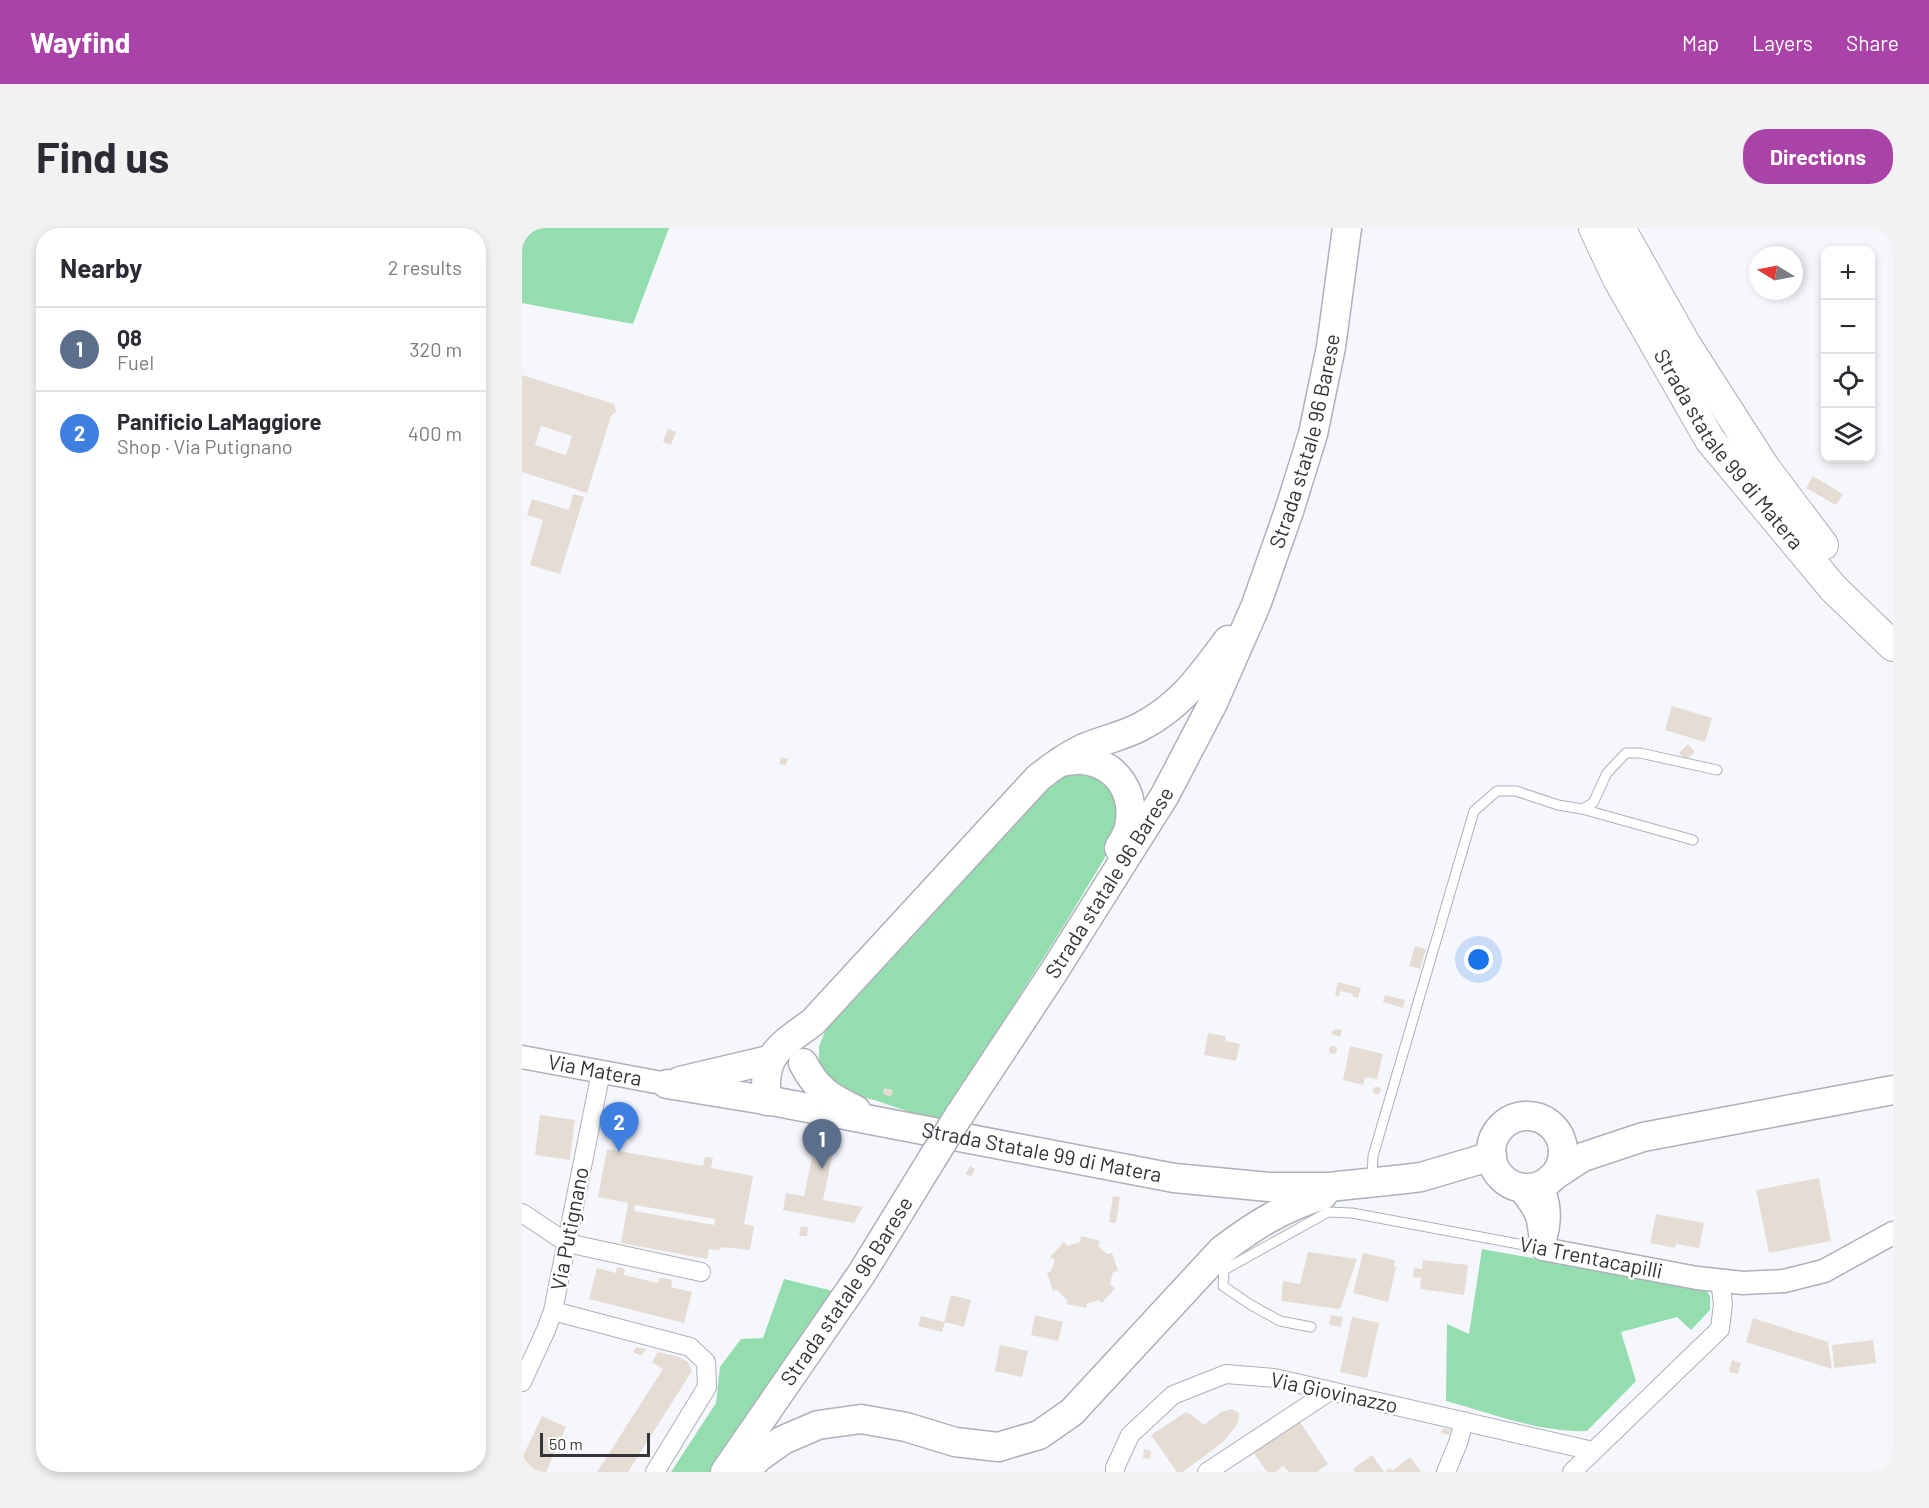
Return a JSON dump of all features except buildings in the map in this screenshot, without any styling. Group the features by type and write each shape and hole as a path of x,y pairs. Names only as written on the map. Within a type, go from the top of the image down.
{"highway":[{"name":"Strada statale 99 di Matera","path":"1594,228 1618,279 1710,440 1833,588 1893,646"},
{"name":"Strada statale 99 di Matera","path":"1620,228 1686,345 1766,468 1820,541 1893,624"}],"main road":[{"name":"Strada statale 96 Barese","path":"725,1472 862,1273 958,1117 1053,973 1165,795 1213,704 1256,605 1313,434 1331,347 1347,228"},
{"path":"813,1022 803,1064 793,1085 772,1102 764,1082 769,1060 783,1044 813,1022 1038,778 1058,762 1085,748 1140,727 1164,712 1191,690 1231,636 1290,508"},
{"path":"1053,973 1129,829 1131,805 1124,784 1108,767 1082,759 1058,762"},
{"path":"667,1084 769,1060"},
{"path":"803,1064 812,1080 828,1096 879,1122"},
{"name":"Strada Statale 99 di Matera","path":"667,1084 1174,1178 1269,1187 1360,1185 1421,1177 1521,1176"},
{"path":"1561,1141 1642,1137 1893,1090"},
{"path":"1526,1116 1548,1122 1561,1141 1562,1160 1521,1176 1492,1144 1497,1133 1504,1124 1526,1116"},
{"path":"1521,1176 1642,1137"},
{"path":"745,1472 759,1457 783,1440 818,1425 861,1419 906,1427 955,1442 998,1446 1039,1435 1072,1412 1222,1250 1251,1228 1292,1205 1360,1185"}],"street":[{"name":"Via Matera","path":"522,1057 667,1084"},
{"name":"Via Putignano","path":"522,1382 553,1311 601,1072"},
{"path":"1521,1176 1538,1220 1538,1235 1543,1249"},
{"path":"522,1213 567,1243 702,1272"},
{"name":"Via Trentacapilli","path":"1543,1249 1697,1278 1743,1282 1784,1281 1824,1271 1893,1233"},
{"path":"1572,1472 1720,1329 1723,1304 1720,1280"},
{"path":"553,1311 690,1347 706,1362 707,1387 655,1472"},
{"name":"Via Giovinazzo","path":"1115,1472 1130,1434 1173,1395 1226,1374 1274,1378 1593,1451"},
{"path":"1207,1472 1330,1391"},
{"path":"1446,1472 1464,1421"}],"lane":[{"path":"1582,809 1593,803 1606,773 1626,753 1640,753 1717,770"},
{"path":"1360,1185 1373,1156 1474,811 1497,791 1516,791 1558,805 1582,809 1693,840"},
{"name":"Via Trentacapilli","path":"1311,1327 1280,1321 1251,1305 1223,1286 1224,1270 1328,1212 1352,1213 1543,1249"}],"green space":[{"path":"522,228 669,228 633,324 522,303"},
{"path":"1069,766 1104,777 1123,807 1119,834 941,1119 919,1115 839,1091 819,1067 819,1046 829,1022 1051,775"},
{"path":"1482,1249 1705,1289 1710,1296 1710,1310 1691,1330 1677,1317 1621,1332 1636,1381 1587,1431 1534,1426 1446,1401 1447,1324 1469,1334"},
{"path":"784,1279 833,1291 716,1472 671,1472 716,1403 720,1367 741,1339 763,1338"}],"place":[{"name":"Panificio LaMaggiore","path":"619,1152"},
{"name":"Q8","path":"822,1169"}]}
